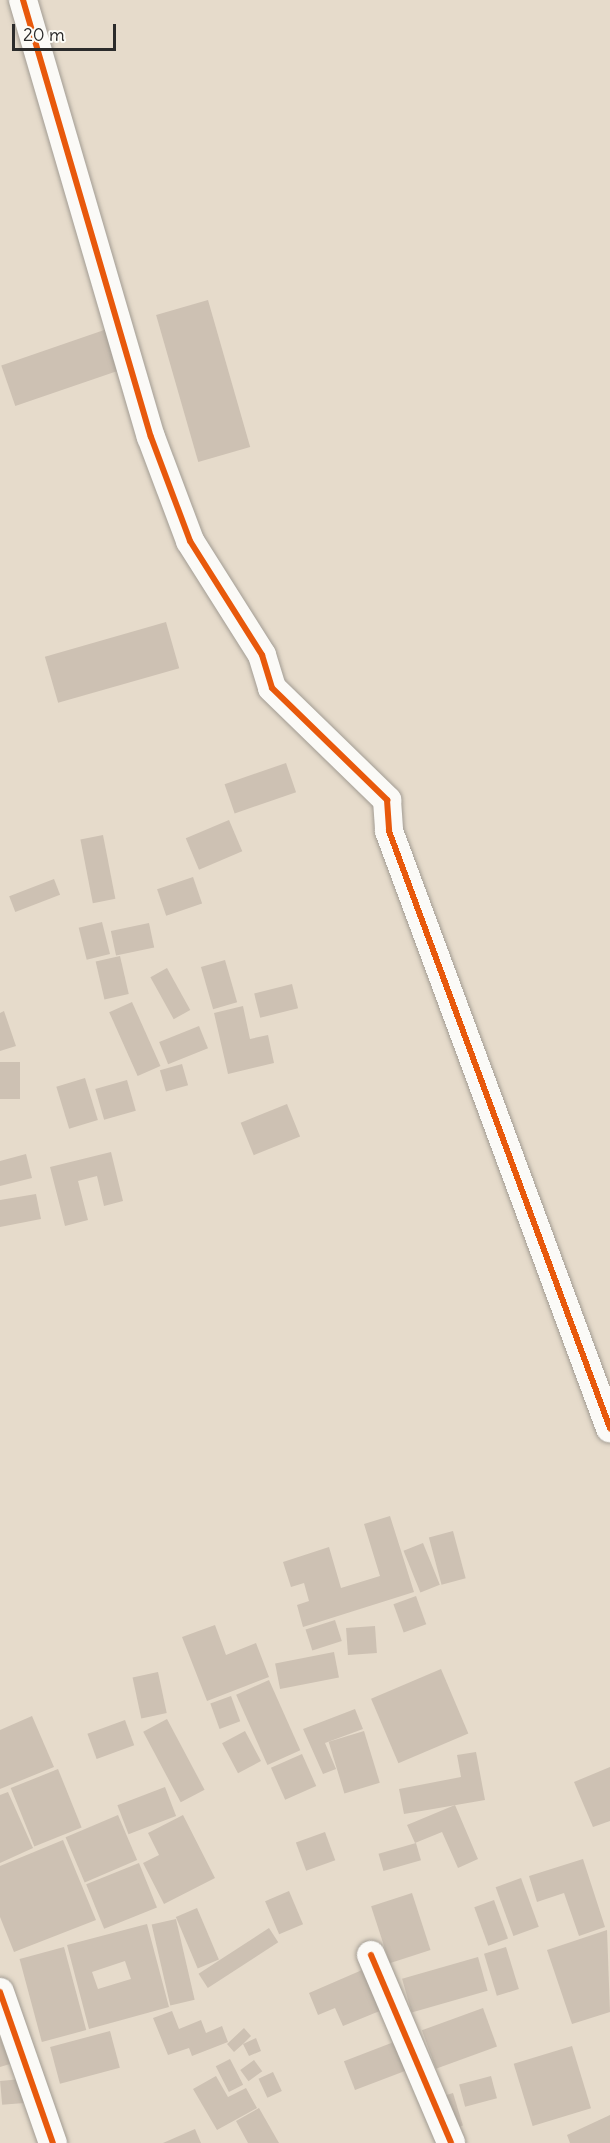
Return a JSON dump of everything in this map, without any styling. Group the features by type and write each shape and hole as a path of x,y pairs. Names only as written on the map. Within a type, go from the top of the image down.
{"street":[{"path":"23,0 151,437 190,541 262,655 272,688 387,800 389,831 533,1227 610,1428"},
{"path":"371,1955 451,2143"},
{"path":"0,1992 53,2143"}],"building":[{"path":"208,300 250,447 198,462 156,315"},
{"path":"110,328 124,369 15,406 1,365"},
{"path":"166,622 179,668 58,703 45,657"},
{"path":"286,763 296,792 235,813 225,784"},
{"path":"229,820 242,851 199,870 186,838"},
{"path":"103,835 115,899 93,903 80,839"},
{"path":"193,877 202,903 166,916 157,889"},
{"path":"54,879 60,895 15,912 9,896"},
{"path":"102,922 110,954 87,960 79,928"},
{"path":"149,923 154,947 116,956 111,931"},
{"path":"120,956 129,994 104,1000 96,962"},
{"path":"225,960 237,1002 213,1009 201,967"},
{"path":"167,968 190,1010 174,1019 150,977"},
{"path":"292,984 298,1008 260,1018 254,993"},
{"path":"132,1002 160,1066 138,1076 109,1012"},
{"path":"243,1006 250,1039 268,1035 274,1063 228,1074 214,1013"},
{"path":"4,1011 16,1046 0,1051 0,1013"},
{"path":"199,1026 208,1048 168,1064 159,1042"},
{"path":"0,1062 20,1062 20,1099 0,1099"},
{"path":"182,1064 188,1085 166,1091 160,1070"},
{"path":"85,1078 98,1120 69,1129 56,1087"},
{"path":"127,1080 136,1111 104,1120 95,1089"},
{"path":"287,1104 300,1136 254,1155 241,1123"},
{"path":"111,1152 123,1201 104,1206 97,1176 78,1181 88,1220 65,1226 50,1167"},
{"path":"26,1154 32,1178 0,1186 0,1161"},
{"path":"36,1194 41,1219 0,1227 0,1200"},
{"path":"390,1516 414,1592 303,1627 297,1605 309,1601 304,1583 291,1587 283,1562 329,1547 341,1588 380,1576 364,1524"},
{"path":"453,1531 466,1578 442,1585 429,1537"},
{"path":"423,1543 440,1585 420,1593 404,1551"},
{"path":"416,1596 426,1624 404,1632 393,1604"},
{"path":"335,1620 342,1641 312,1651 306,1630"},
{"path":"215,1625 226,1655 256,1643 269,1677 207,1701 182,1637"},
{"path":"375,1626 377,1653 348,1655 346,1628"},
{"path":"334,1652 339,1678 280,1689 275,1663"},
{"path":"441,1669 468,1733 398,1763 371,1699"},
{"path":"158,1672 167,1713 141,1718 133,1677"},
{"path":"269,1680 300,1750 267,1765 236,1695"},
{"path":"231,1696 240,1721 220,1729 210,1704"},
{"path":"355,1709 363,1729 325,1743 336,1769 323,1774 303,1729"},
{"path":"32,1716 54,1767 0,1789 0,1730"},
{"path":"167,1719 205,1790 181,1802 143,1732"},
{"path":"125,1720 134,1745 97,1759 87,1734"},
{"path":"245,1731 261,1761 238,1773 222,1743"},
{"path":"364,1731 380,1783 344,1793 329,1742"},
{"path":"476,1752 485,1800 404,1814 399,1789 461,1777 457,1755"},
{"path":"302,1754 316,1786 285,1800 271,1768"},
{"path":"610,1767 610,1821 593,1827 574,1782"},
{"path":"58,1769 82,1827 34,1847 11,1788"},
{"path":"165,1787 176,1816 128,1834 117,1805"},
{"path":"8,1792 33,1848 0,1863 0,1795"},
{"path":"455,1805 478,1859 458,1868 442,1832 415,1843 407,1825"},
{"path":"118,1815 137,1860 85,1882 66,1837"},
{"path":"183,1815 215,1878 164,1904 143,1863 159,1855 148,1833"},
{"path":"325,1832 335,1860 306,1871 296,1843"},
{"path":"63,1840 96,1920 14,1952 0,1917 0,1866"},
{"path":"416,1843 421,1860 383,1871 379,1854"},
{"path":"583,1859 605,1927 579,1936 564,1893 537,1902 529,1876"},
{"path":"139,1863 157,1908 104,1929 86,1884"},
{"path":"521,1878 539,1927 513,1936 496,1887"},
{"path":"289,1891 303,1924 279,1934 265,1901"},
{"path":"412,1893 431,1950 390,1963 371,1906"},
{"path":"494,1900 508,1939 488,1946 474,1907"},
{"path":"197,1908 219,1960 198,1969 176,1917"},
{"path":"176,1919 195,2000 170,2005 152,1925"},
{"path":"147,1924 169,2007 89,2029 67,1945","holes":["125,1961 131,1979 98,1989 92,1972"]},
{"path":"269,1928 278,1942 208,1988 199,1974"},
{"path":"607,1930 610,2012 572,2024 547,1950"},
{"path":"64,1947 86,2030 42,2042 20,1959"},
{"path":"506,1947 519,1989 497,1996 484,1954"},
{"path":"478,1957 488,1991 412,2012 402,1979"},
{"path":"369,1967 387,2008 343,2026 335,2008 318,2015 309,1993"},
{"path":"483,2008 497,2047 436,2069 422,2030"},
{"path":"172,2011 179,2029 201,2020 206,2033 222,2026 228,2042 192,2056 189,2048 168,2055 153,2018"},
{"path":"244,2028 251,2036 234,2052 227,2044"},
{"path":"110,2031 120,2068 60,2084 50,2047"},
{"path":"0,2037 10,2064 0,2067"},
{"path":"256,2038 261,2051 249,2056 243,2044"},
{"path":"399,2040 410,2069 355,2090 344,2061"},
{"path":"572,2046 591,2108 533,2126 514,2064"},
{"path":"230,2059 243,2085 229,2092 216,2066"},
{"path":"254,2060 262,2071 248,2081 240,2070"},
{"path":"273,2072 282,2091 267,2098 258,2079"},
{"path":"216,2076 228,2097 246,2088 257,2108 217,2130 193,2089"},
{"path":"491,2076 497,2098 465,2107 459,2085"},
{"path":"22,2079 24,2103 2,2105 0,2081"},
{"path":"453,2093 463,2126 448,2130 438,2098"},
{"path":"259,2108 279,2143 248,2143 236,2121"},
{"path":"610,2115 610,2143 570,2143 567,2135"},
{"path":"195,2129 201,2143 163,2143"}],"cycle path":[{"path":"23,0 151,437 190,541 262,655 272,688 387,800 389,831 610,1428"},
{"path":"371,1955 451,2143"},
{"path":"0,1992 53,2143"}]}
